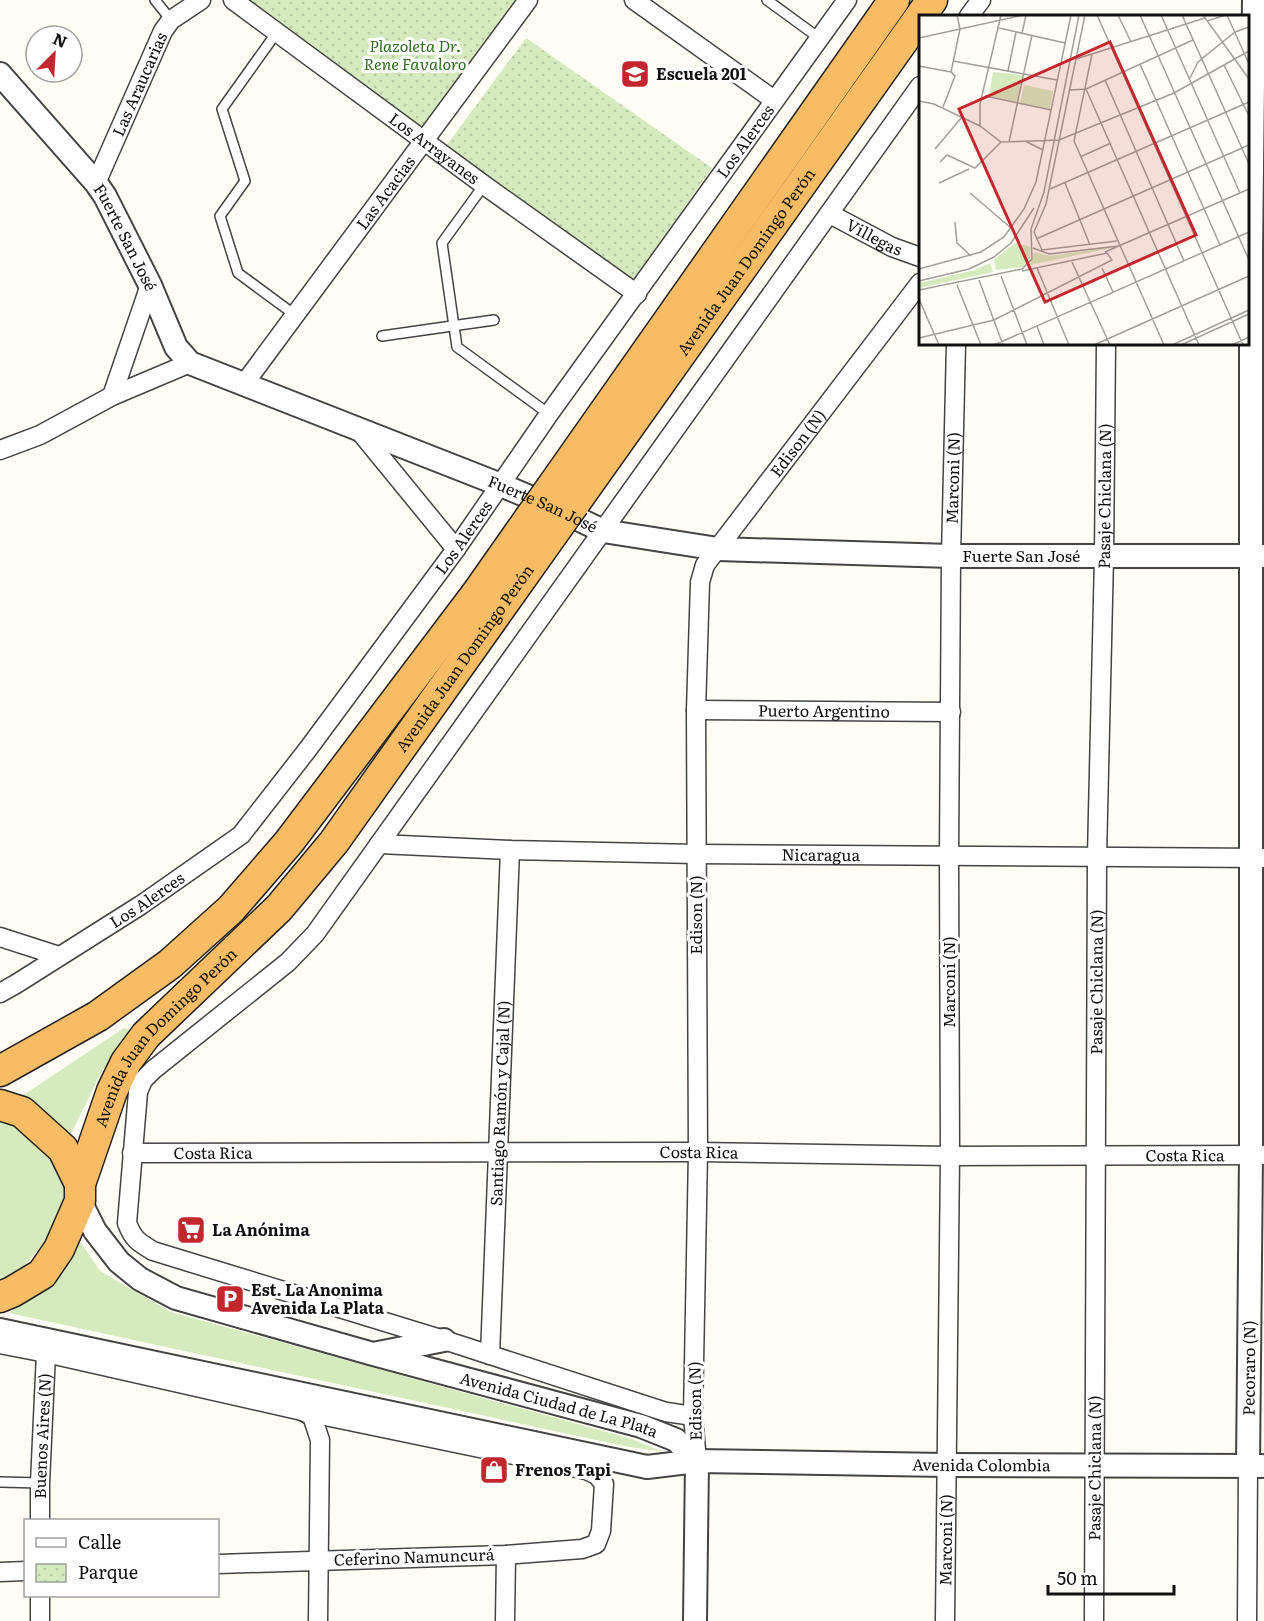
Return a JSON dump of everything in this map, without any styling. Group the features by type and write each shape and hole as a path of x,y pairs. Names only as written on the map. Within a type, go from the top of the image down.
{"highway":[{"name":"Avenida Juan Domingo Perón","path":"563,496 894,0"},
{"name":"Avenida Juan Domingo Perón","path":"921,15 932,0"},
{"name":"Avenida Juan Domingo Perón","path":"0,1297 42,1274 59,1249 80,1193 112,1091 126,1062 146,1035 279,908 334,842 541,527 919,17"},
{"name":"Avenida Juan Domingo Perón","path":"0,1071 98,1016 170,964 231,909 289,842 477,593 541,527"},
{"path":"0,1105 22,1112 63,1149 80,1193"}],"street":[{"name":"Las Araucarias","path":"96,183 163,31 171,20 201,0"},
{"name":"Los Arrayanes","path":"233,0 484,185 637,294"},
{"name":"Las Acacias","path":"244,384 528,0"},
{"path":"634,0 774,100"},
{"name":"Los Alerces","path":"0,993 141,905 241,835 308,749 456,549 549,414 847,0"},
{"name":"Pecoraro (N)","path":"1247,1621 1256,1466 1258,556 1254,251 1254,0"},
{"name":"Fuerte San José","path":"0,74 105,196 150,285 176,347 190,363 501,485 603,531 718,549 951,556 1258,556"},
{"name":"Avenida Juan Domingo Perón","path":"153,1251 132,1236 127,1223 136,1103 143,1080 288,962 315,934 919,89"},
{"name":"Villegas","path":"830,214 892,247 919,256"},
{"path":"112,396 150,285"},
{"name":"Edison (N)","path":"695,1621 697,1461 693,1416 698,1152 696,710 700,582 705,565 919,286"},
{"name":"Marconi (N)","path":"945,1621 950,1156 951,556 956,345"},
{"name":"Pasaje Chiclana (N)","path":"1094,1621 1097,856 1106,345"},
{"path":"0,450 40,435 112,396 190,363"},
{"path":"357,428 456,549"},
{"name":"Puerto Argentino","path":"696,710 951,712"},
{"name":"Nicaragua","path":"379,844 510,850 696,854 1257,858"},
{"name":"Santiago Ramón y Cajal (N)","path":"490,1355 510,850"},
{"path":"0,937 59,956"},
{"name":"Costa Rica","path":"132,1153 698,1152 950,1156 1257,1155"},
{"name":"Avenida Ciudad de La Plata","path":"80,1193 95,1231 119,1262 140,1279 176,1298 641,1426 676,1440 697,1461"},
{"name":"Avenida Ciudad de La Plata","path":"153,1251 666,1412 693,1416"},
{"name":"Avenida Ciudad de La Plata","path":"0,1330 648,1467 697,1461"},
{"path":"373,1354 444,1341"},
{"path":"0,1344 311,1413"},
{"name":"Buenos Aires (N)","path":"40,1519 46,1353"},
{"path":"258,1383 311,1413 320,1440 318,1621"},
{"name":"Ceferino Namuncurá","path":"219,1564 506,1555 582,1549 596,1544 602,1531 604,1484 597,1475 586,1470 311,1413"},
{"name":"Avenida Colombia","path":"697,1461 1256,1466"},
{"path":"505,1621 506,1555"},
{"path":"0,1572 24,1571"},
{"path":"39,1621 40,1597"}],"lane":[{"path":"155,0 171,20"},
{"path":"767,0 819,38"},
{"path":"277,32 222,109 245,181 220,216 238,273 295,315"},
{"path":"484,185 442,243 457,347 549,414"},
{"path":"382,336 494,320"},
{"path":"0,1482 40,1483"}],"green space":[{"name":"Plazoleta Dr. Rene Favaloro","path":"246,0 521,0 427,131"},
{"path":"526,38 712,168 632,282 446,146"},
{"path":"124,1028 136,1031 102,1071 68,1140 57,1121 20,1095 25,1094"},
{"path":"0,1117 34,1139 57,1167 68,1191 51,1234 27,1263 0,1283"},
{"path":"77,1237 100,1271 171,1312 632,1439 663,1452 624,1446 9,1313 30,1299 57,1273"}],"place":[{"name":"Escuela 201","path":"635,74"},
{"name":"La Anónima","path":"191,1230"},
{"name":"Est. La Anonima Avenida La Plata","path":"230,1299"},
{"name":"Frenos Tapi","path":"494,1470"}]}
